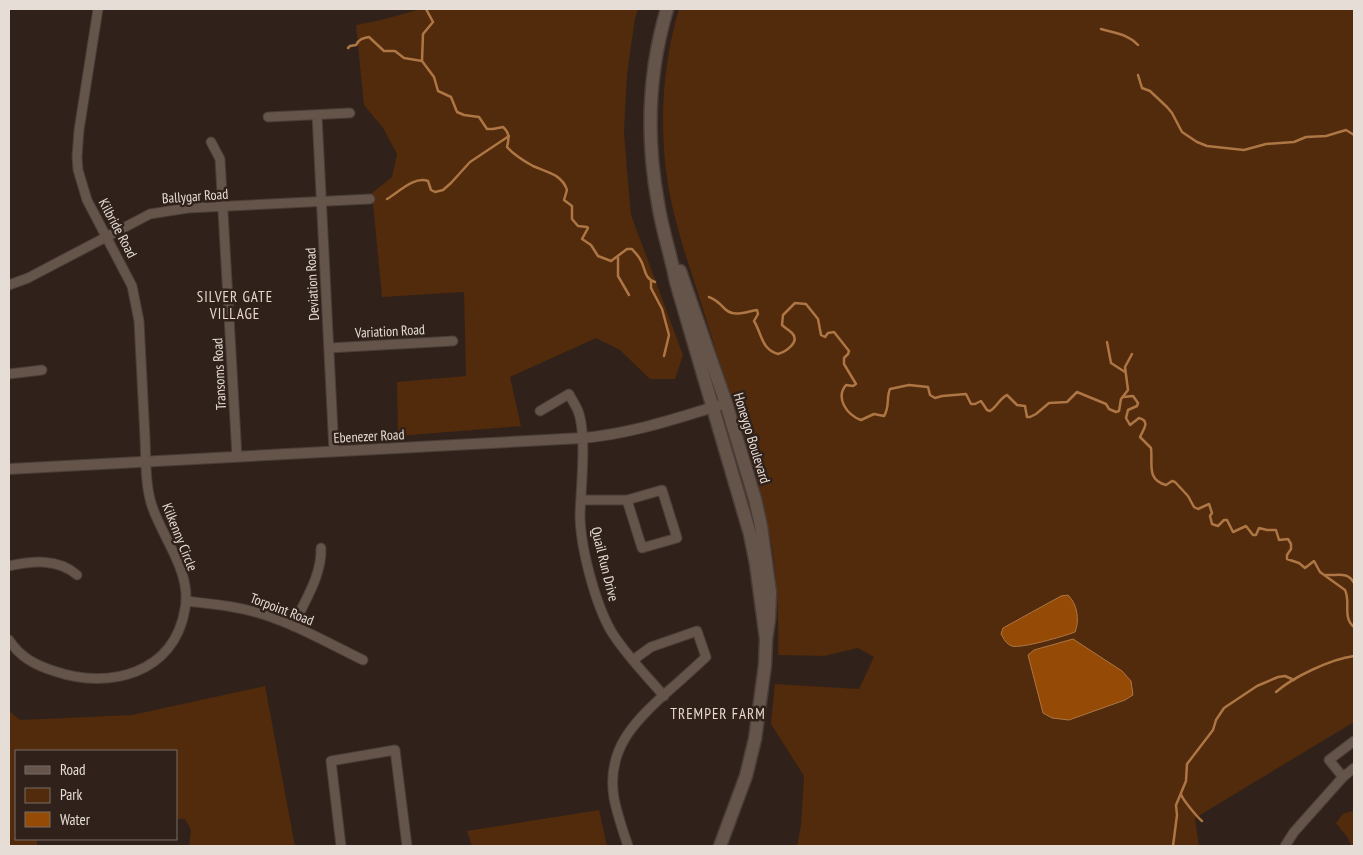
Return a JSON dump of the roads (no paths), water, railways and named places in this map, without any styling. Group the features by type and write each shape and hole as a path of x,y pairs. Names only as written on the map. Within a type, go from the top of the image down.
{"main road":[{"name":"Honeygo Boulevard","path":"667,9 655,57 649,122 650,148 658,203 671,253 676,282 750,534 766,639"},
{"name":"Honeygo Boulevard","path":"671,253 683,278 746,468 761,526 770,592 765,665 754,739 741,791 720,846"}],"street":[{"name":"Kilbride Road","path":"98,9 79,130 77,157 81,184 87,200 126,273 137,305 146,462"},
{"path":"268,117 350,113"},
{"name":"Deviation Road","path":"317,115 334,451"},
{"name":"Transoms Road","path":"211,142 220,159 237,457"},
{"name":"Ballygar Road","path":"9,285 28,278 135,221 159,212 370,199"},
{"name":"Variation Road","path":"329,348 453,341"},
{"path":"9,374 42,370"},
{"name":"Quail Run Drive","path":"540,411 570,394 579,413 582,438 582,500 580,512 582,539 601,607 612,631 633,660 664,696"},
{"name":"Ebenezer Road","path":"9,468 582,438 637,430 726,403"},
{"name":"Kilkenny Circle","path":"9,640 28,660 66,675 92,680 118,678 137,672 161,656 170,645 180,626 186,601 180,569 152,506 146,462"},
{"path":"582,500 627,500 662,490 677,538 642,548 627,500"},
{"path":"293,626 317,573 321,548"},
{"path":"9,566 34,563 58,564 66,566 77,575"},
{"name":"Torpoint Road","path":"186,601 236,607 261,613 293,626 363,660"},
{"path":"628,846 614,798 614,771 617,757 629,730 651,706 706,657 697,631 651,647 633,660"},
{"path":"1343,777 1329,760 1354,741"},
{"path":"341,846 331,761 395,750 407,846"},
{"path":"1285,846 1294,832 1343,777 1354,768"}],"water":[{"path":"1068,595 1074,603 1077,612 1077,628 1075,632 1024,646 1012,646 1005,641 1001,634 1003,628 1061,596"},
{"path":"1073,639 1122,671 1131,681 1133,695 1125,700 1069,720 1052,718 1043,713 1028,655 1034,650"}],"waterway":[{"path":"426,9 433,22 423,34 422,61 434,77 438,91 451,97 457,112 479,117 487,129 503,127 508,134 507,147 510,150 526,162 553,174 561,180 567,190 564,200 572,206 572,219 578,226 588,228 582,239 591,245 598,256 611,261 627,249 632,249 642,262 648,278 655,282"},
{"path":"1101,29 1126,36 1138,45"},
{"path":"348,48 356,45 361,39 369,37 384,51 395,51 404,58 422,61"},
{"path":"1138,75 1142,88 1150,91 1167,107 1182,132 1207,146 1244,150 1266,144 1294,142 1306,137 1326,136 1346,130 1354,135"},
{"path":"387,199 412,183 423,180 428,181 431,190 435,192 443,190 470,162 509,136"},
{"path":"618,258 618,276 629,295"},
{"path":"651,281 651,288 662,309 669,335 664,356"},
{"path":"709,297 729,312 741,313 757,310 758,314 754,321 765,345 772,352 778,354 788,349 795,340 792,333 782,325 783,315 795,303 806,304 818,319 821,335 825,337 828,333 834,332 849,351 844,358 844,364 856,384 853,386 846,385 843,390 842,400 847,410 861,420 874,414 884,416 890,389 909,385 928,387 930,395 935,398 966,394 971,404 981,401 987,410 990,411 1007,395 1017,405 1025,406 1027,417 1036,414 1049,403 1067,402 1077,392 1106,404 1109,409 1116,412 1119,411 1121,399 1128,390 1125,367 1132,354"},
{"path":"1107,342 1111,363 1125,372"},
{"path":"1123,397 1133,396 1138,403 1137,406 1128,410 1126,418 1130,425 1139,418 1145,421 1140,437 1151,448 1153,475 1160,483 1166,485 1172,481 1175,482 1188,496 1194,507 1198,509 1209,504 1212,513 1210,516 1212,524 1218,526 1224,520 1227,520 1233,532 1246,526 1253,535 1256,535 1259,528 1276,530 1279,540 1288,539 1291,544 1287,559 1299,563 1305,568 1314,561 1320,572 1345,590 1348,619 1354,627"},
{"path":"1325,575 1345,575 1352,579 1354,583"},
{"path":"1276,692 1292,680 1313,670 1334,661 1354,656"},
{"path":"1173,846 1177,815 1176,805 1186,781 1187,764 1213,730 1216,720 1224,708 1257,686 1278,677 1285,676 1294,680"},
{"path":"1181,794 1202,821"}],"district":[{"name":"SILVER GATE VILLAGE","path":"235,306"},
{"name":"TREMPER FARM","path":"718,714"}]}
